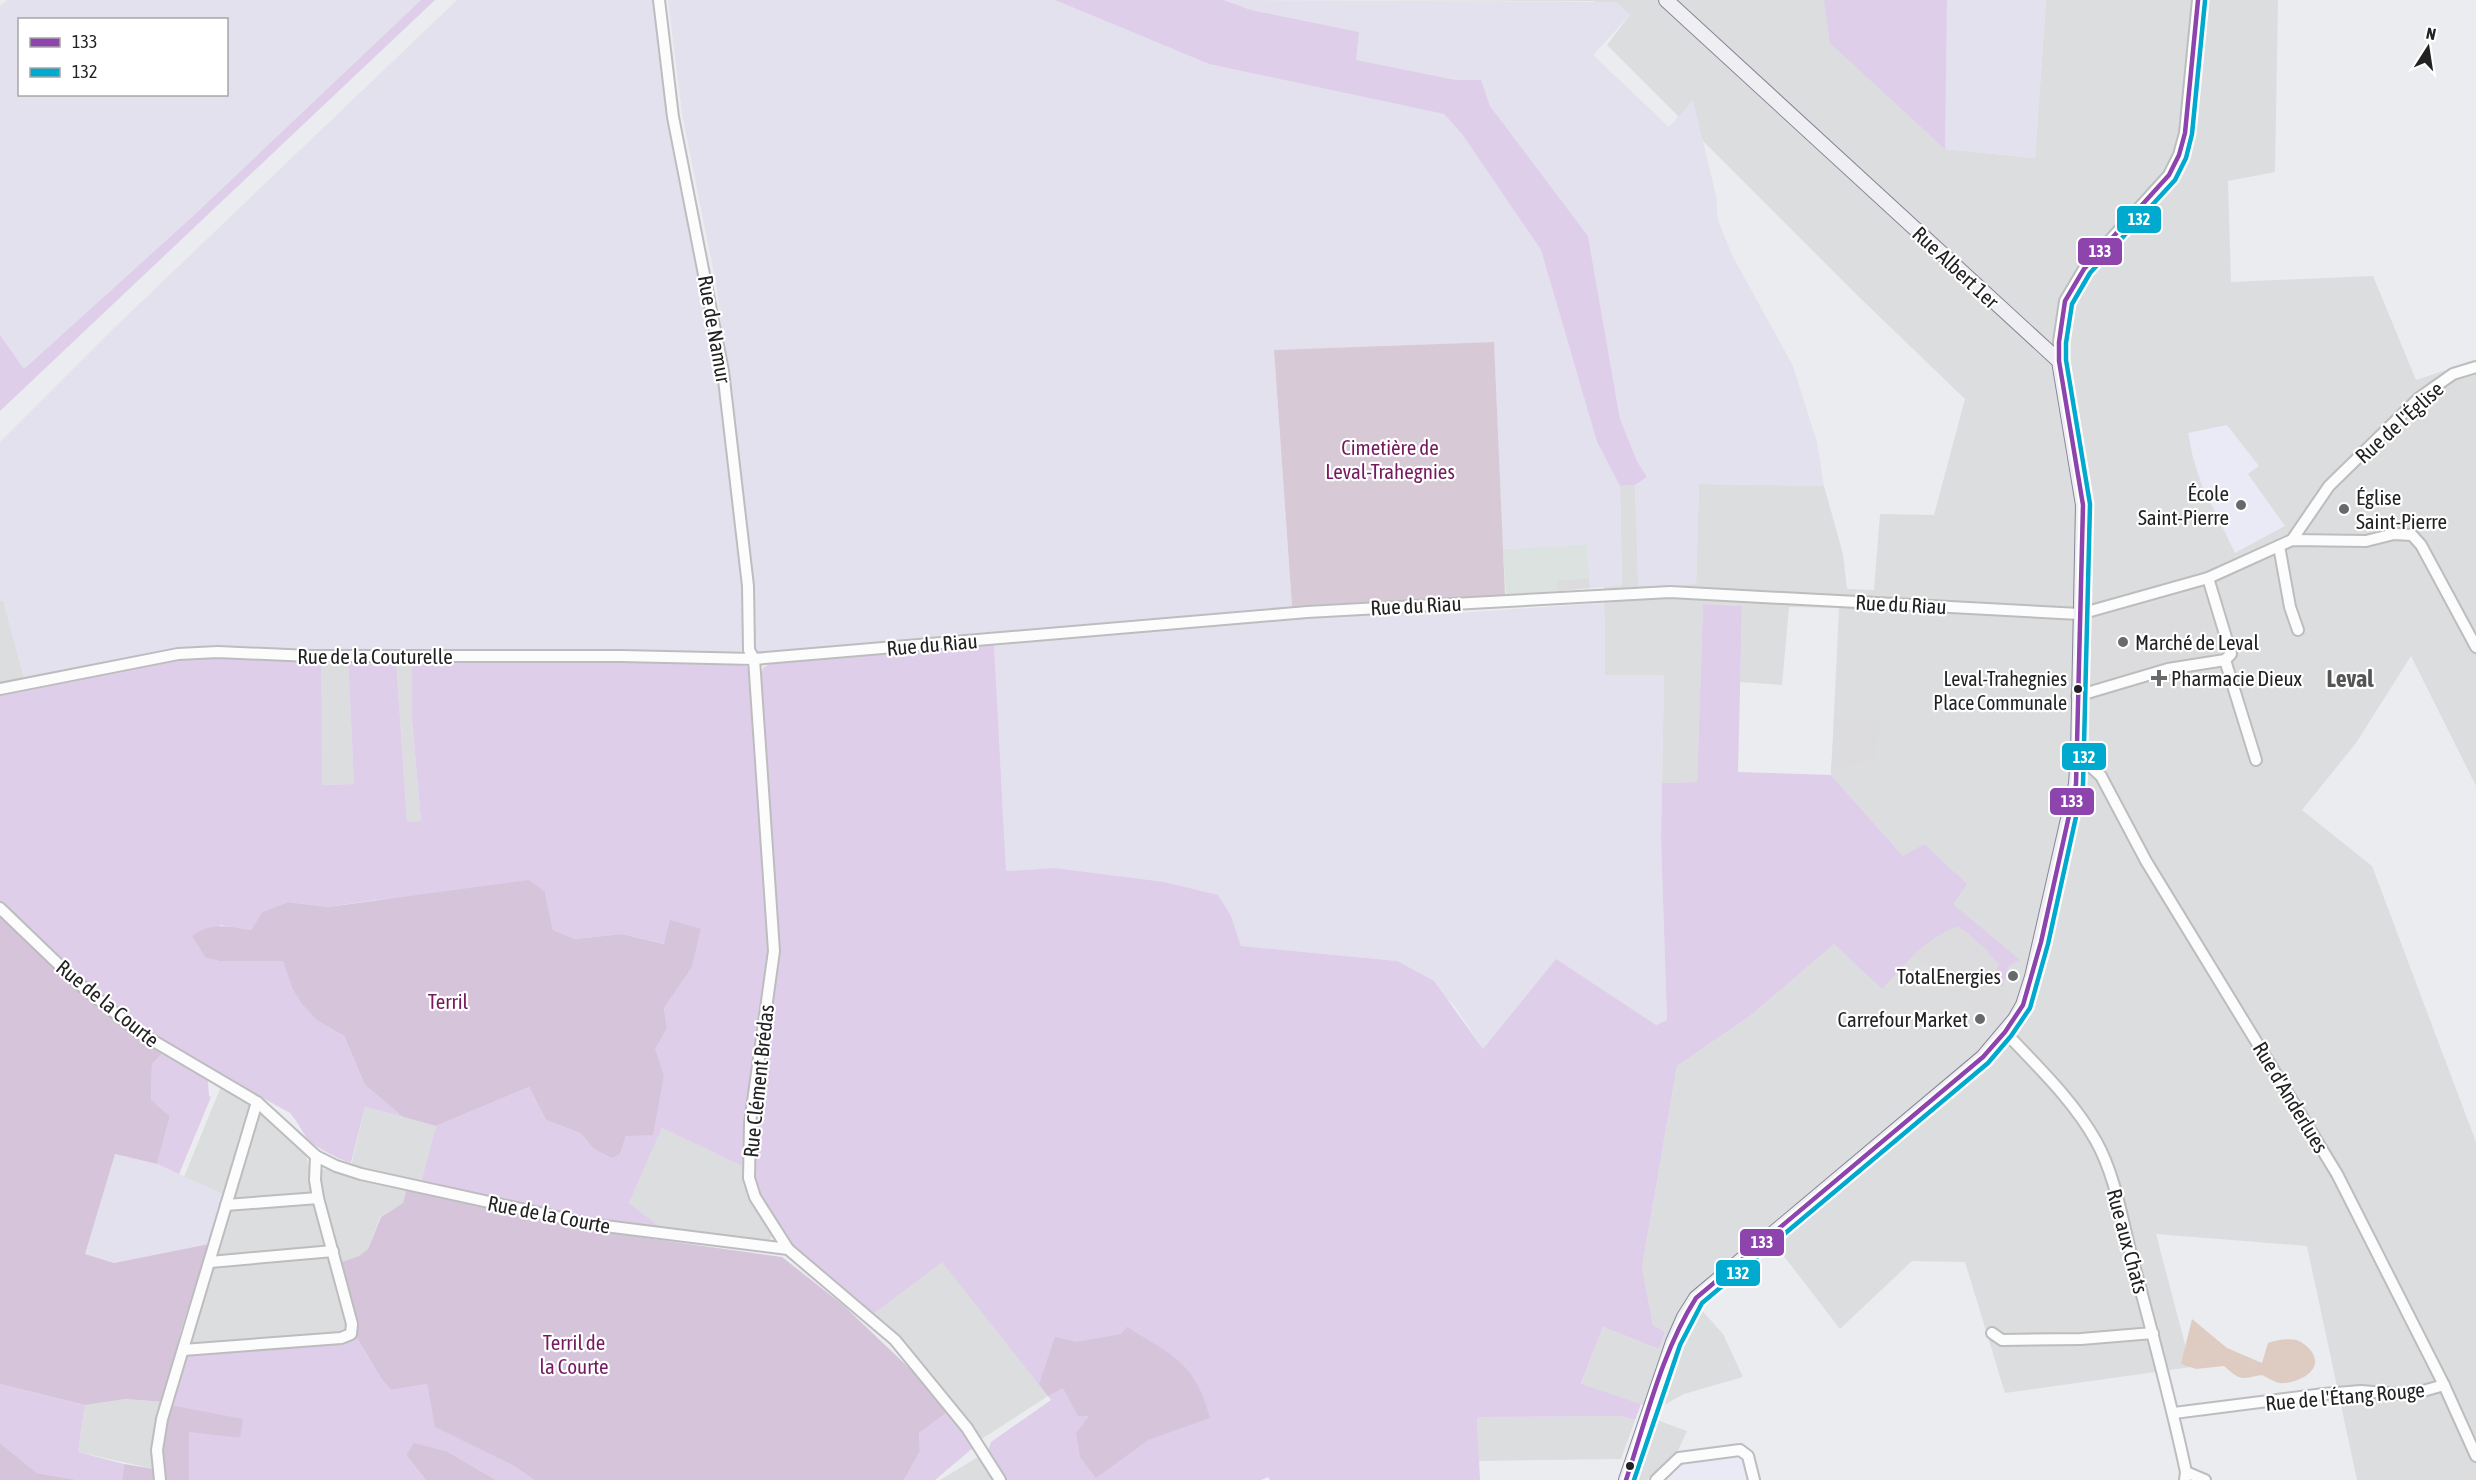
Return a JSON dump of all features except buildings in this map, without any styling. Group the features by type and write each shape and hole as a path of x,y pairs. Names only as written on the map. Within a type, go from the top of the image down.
{"street":[{"name":"Rue de Namur","path":"660,0 662,37 673,117 723,371 748,586 749,650 754,659"},
{"name":"Rue Albert 1er","path":"1666,0 2059,362"},
{"path":"1626,1480 1673,1342 1684,1317 1696,1298 1983,1057 2006,1032 2023,1005 2041,942 2076,784 2078,755 2077,696 2083,506 2059,362 2059,342 2065,301 2084,269 2169,175 2179,155 2185,133 2198,0"},
{"name":"Rue de l'Église","path":"2292,540 2329,486 2420,398 2453,374 2476,367"},
{"path":"2292,540 2366,541 2394,534 2412,535 2421,544 2476,647"},
{"name":"Rue du Riau","path":"754,659 1325,610 1670,592 2080,614 2208,578 2292,540"},
{"path":"2279,546 2290,607 2298,630"},
{"path":"2077,696 2168,669 2225,660 2231,654 2208,578"},
{"name":"Rue de la Couturelle","path":"0,689 198,652 311,656 622,656 754,659"},
{"name":"Rue Clément Brédas","path":"754,659 774,951 750,1124 749,1178 755,1197 788,1249 896,1340 968,1428 1000,1480"},
{"path":"2225,660 2256,760"},
{"name":"Rue d'Anderlues","path":"2078,755 2101,776 2146,861 2337,1174 2444,1385 2476,1456"},
{"name":"Rue de la Courte","path":"0,908 78,983 140,1034 257,1102 316,1156 336,1166 361,1174 589,1224 788,1249"},
{"name":"Rue aux Chats","path":"2006,1032 2075,1111 2096,1142 2111,1178 2174,1413 2186,1476"},
{"path":"160,1480 157,1450 160,1427 257,1102"},
{"path":"183,1350 351,1334 352,1324 318,1198 315,1180 316,1156"},
{"path":"226,1205 318,1198"},
{"path":"210,1262 333,1251"},
{"path":"1992,1333 2002,1340 2081,1339 2153,1333"},
{"name":"Rue de l'Étang Rouge","path":"2174,1413 2324,1394 2361,1391 2398,1394 2423,1391 2444,1385"},
{"path":"1656,1480 1679,1458 1740,1450 1748,1456 1754,1480"},
{"path":"2186,1476 2205,1480"}],"shaded area":[{"path":"7,0 421,0 191,218 24,369 0,335 0,6"},
{"path":"421,0 435,0 0,411 0,335 24,369 191,218"},
{"path":"457,0 655,0 657,43 664,92 715,344 743,560 744,645 741,652 716,655 259,650 194,647 25,681 3,600 0,601 0,442 114,328"},
{"path":"668,0 1055,0 1209,64 1444,114 1462,134 1541,250 1597,442 1620,486 1622,586 1590,588 1587,544 1503,549 1494,342 1274,350 1292,606 760,655 752,647 727,369 717,289 682,113"},
{"path":"1055,0 1224,0 1251,10 1359,32 1356,60 1456,80 1481,80 1490,106 1588,236 1620,419 1637,461 1647,477 1635,485 1620,486 1597,442 1541,250 1462,134 1444,114 1209,64"},
{"path":"1225,0 1616,2 1630,15 1593,55 1669,127 1693,100 1716,196 1718,220 1732,255 1793,366 1817,442 1824,486 1699,484 1696,584 1638,586 1635,485 1647,477 1637,461 1620,419 1588,236 1490,106 1481,81 1456,80 1355,60 1359,32 1251,10"},
{"path":"1362,0 1947,0 1945,149 2035,158 2046,0 2278,0 2275,172 2228,181 2231,282 2373,276 2416,380 2476,360 2476,786 2411,656 2356,743 2302,810 2372,866 2476,1142 2476,1480 2357,1480 2307,1246 2156,1234 2191,1367 2005,1393 1965,1262 1912,1261 1840,1329 1773,1242 1713,1290 1698,1306 1723,1334 1743,1377 1684,1394 1657,1409 1581,1385 1603,1327 1659,1349 1665,1332 1653,1325 1642,1267 1677,1066 1750,1016 1834,944 1879,985 1928,849 1924,844 1904,857 1831,775 1839,608 1789,607 1782,685 1740,682 1742,606 1703,604 1697,782 1662,783 1664,675 1605,675 1604,587 1622,585 1620,486 1635,485 1639,586 1696,584 1699,484 1824,486 1843,554 1847,589 1874,590 1880,514 1934,515 1965,399 1859,297 1607,45 1630,15 1593,1"},
{"path":"1824,0 1947,0 1945,149 1830,43"},
{"path":"1947,0 2046,0 2035,158 1945,149"},
{"name":"École Saint-Pierre","path":"2227,425 2259,466 2248,474 2285,526 2235,553 2201,483 2188,433"},
{"path":"1587,544 1590,588 1506,595 1503,549"},
{"path":"1589,578 1590,588 1557,591 1557,581"},
{"path":"2200,592 2222,652 2089,685 2090,620"},
{"path":"3,600 25,681 0,686 0,601"},
{"path":"1604,603 1605,675 1664,675 1661,840 1667,1020 1656,1025 1556,960 1483,1049 1454,1005 1397,961 1241,946 1231,916 1054,868 1006,871 994,643 1265,620 1394,612 1428,615"},
{"path":"1703,604 1742,606 1738,772 1831,775 1903,856 1924,844 1967,884 1953,904 2020,960 2009,965 2003,986 2001,986 1995,969 1998,964 1987,954 1988,951 1959,927 1947,931 1926,944 1882,989 1834,944 1750,1016 1677,1066 1642,1267 1653,1325 1665,1332 1659,1349 1603,1327 1581,1384 1641,1404 1635,1420 1621,1416 1477,1417 1480,1480 1270,1480 1268,1477 1261,1480 1005,1480 988,1451 991,1442 1051,1400 942,1262 872,1315 790,1242 758,1192 754,1181 751,1152 777,952 760,674 764,667 772,663 994,643 1006,871 1054,868 1164,882 1218,895 1231,916 1241,946 1397,961 1434,981 1483,1049 1556,959 1656,1025 1667,1020 1661,840 1662,783 1697,782"},
{"path":"198,655 321,659 322,785 354,784 348,659 396,659 407,822 421,821 412,720 412,659 740,662 749,668 769,943 747,1114 744,1167 662,1128 629,1203 663,1229 584,1218 421,1182 436,1126 529,1087 546,1120 580,1133 593,1148 620,1154 626,1136 664,1075 654,1049 667,1028 664,1008 691,969 665,944 622,934 575,939 553,930 545,892 376,900 328,907 288,902 262,912 251,930 220,925 206,958 219,961 283,960 292,988 318,1021 344,1036 365,1085 403,1117 365,1107 351,1163 310,1141 290,1113 144,1032 84,982 0,902 0,692"},
{"path":"321,659 348,659 354,784 321,785"},
{"path":"396,659 412,659 412,720 421,821 407,822"},
{"path":"1835,718 1879,719 1876,759 1831,771"},
{"path":"1957,927 1968,933 1999,964 1996,971 2003,991 2011,1004 1995,1028 1914,954 1946,931"},
{"path":"162,1054 208,1081 211,1097 179,1174 157,1164 170,1116 151,1100 152,1064"},
{"path":"222,1084 253,1103 225,1195 184,1177"},
{"path":"365,1107 436,1126 421,1182 351,1167"},
{"path":"264,1110 304,1152 307,1159 349,1332 189,1347 259,1111"},
{"path":"662,1128 744,1167 745,1177 771,1230 772,1236 769,1242 663,1229 629,1203"},
{"path":"115,1154 157,1164 225,1195 209,1244 114,1263 84,1254"},
{"path":"324,1169 407,1188 403,1203 380,1217 368,1249 360,1256 339,1263 319,1185 320,1172"},
{"path":"942,1261 1048,1396 980,1440 958,1408 897,1336 872,1315"},
{"path":"2192,1319 2227,1348 2262,1363 2268,1343 2297,1340 2311,1351 2315,1365 2302,1378 2282,1383 2262,1375 2241,1378 2224,1366 2196,1369 2181,1364"},
{"path":"355,1335 391,1390 427,1384 436,1427 514,1466 534,1480 496,1480 448,1452 406,1455 426,1480 189,1480 189,1431 240,1438 170,1405 186,1352"},
{"path":"0,1384 85,1405 78,1452 124,1464 122,1480 78,1480 37,1473 0,1443"},
{"path":"126,1399 163,1402 154,1469 78,1452 85,1405"},
{"path":"949,1411 974,1447 935,1480 904,1480 920,1451 919,1433"},
{"path":"1621,1416 1635,1420 1621,1459 1479,1461 1477,1417"},
{"path":"1654,1419 1687,1431 1675,1457 1652,1480 1634,1480"},
{"path":"1683,1448 1750,1451 1755,1480 1647,1480"},
{"path":"988,1451 1005,1480 940,1480"}],"green space":[{"name":"Cimetière de Leval-Trahegnies","path":"1494,342 1505,595 1292,606 1274,350"},
{"name":"Terril","path":"529,880 545,892 553,930 575,939 622,934 664,944 670,920 701,929 691,969 664,1008 667,1028 655,1049 664,1075 653,1135 626,1136 620,1154 612,1158 593,1148 580,1133 546,1120 529,1087 436,1126 403,1117 365,1085 344,1036 318,1021 302,1004 292,988 283,961 219,961 206,958 192,936 213,927 228,926 251,930 262,912 288,902 328,907"},
{"path":"0,913 97,1006 162,1054 152,1064 151,1100 170,1116 157,1164 115,1154 85,1254 114,1263 209,1244 181,1330 163,1402 126,1399 85,1405 0,1384"},
{"name":"Terril de la Courte","path":"407,1188 588,1230 782,1257 843,1305 926,1384 949,1411 919,1433 920,1451 904,1480 534,1480 514,1466 435,1427 427,1384 391,1390 355,1335 339,1263 359,1256 368,1249 381,1217 403,1203"},
{"path":"1127,1327 1180,1362 1197,1385 1210,1418 1148,1440 1096,1478 1080,1457 1076,1433 1089,1416 1078,1416 1063,1388 1048,1396 1039,1384 1055,1337 1077,1342 1121,1334"},
{"path":"170,1405 243,1419 240,1438 189,1432 189,1480 163,1480 161,1451"},
{"path":"0,1443 37,1473 78,1480 0,1480"},
{"path":"414,1443 448,1452 496,1480 426,1480 406,1455"},
{"path":"124,1464 154,1469 156,1480 122,1480"}],"transit line":[{"name":"133","path":"1626,1480 1664,1363 1696,1298 1983,1057 2005,1032 2023,1005 2041,942 2076,784 2083,505 2059,361 2059,342 2065,301 2084,269 2169,175 2179,155 2185,133 2198,0"},
{"name":"132","path":"1634,1480 1680,1345 1702,1303 1988,1063 2011,1036 2030,1008 2048,944 2083,785 2090,504 2066,360 2066,343 2072,304 2090,273 2175,180 2186,158 2192,134 2205,1"}],"place":[{"name":"École Saint-Pierre","path":"2241,505"},
{"name":"Église Saint-Pierre","path":"2344,509"},
{"name":"Marché de Leval","path":"2123,642"},
{"name":"Pharmacie Dieux","path":"2159,678"},
{"name":"Leval-Trahegnies Place Communale","path":"2078,689"},
{"name":"TotalEnergies","path":"2013,976"},
{"name":"Carrefour Market","path":"1980,1019"}],"district":[{"name":"Leval","path":"2350,678"}]}
